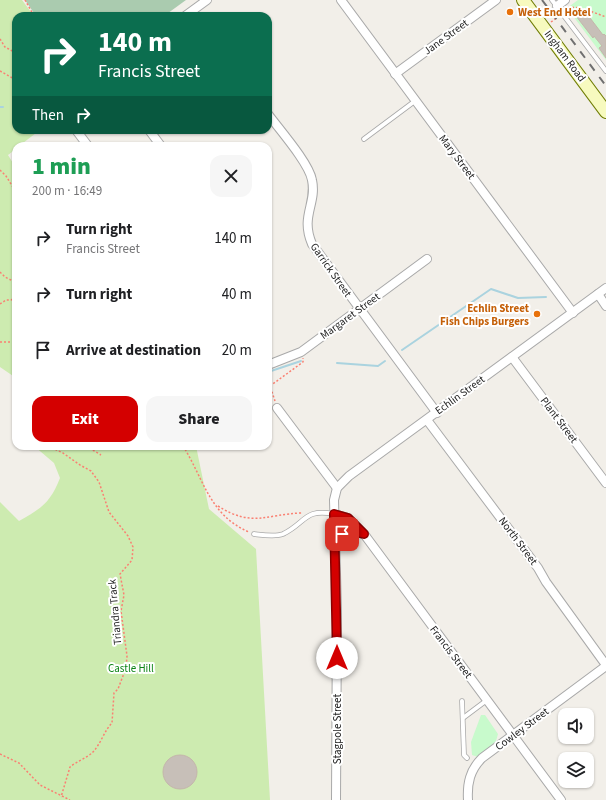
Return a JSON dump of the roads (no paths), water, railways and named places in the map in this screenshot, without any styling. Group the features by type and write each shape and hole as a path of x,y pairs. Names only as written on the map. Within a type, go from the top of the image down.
{"main road":[{"name":"Ingham Road","path":"523,0 606,112"}],"street":[{"path":"196,12 207,0"},
{"name":"Mary Street","path":"341,0 573,313"},
{"name":"Jane Street","path":"395,74 496,0"},
{"path":"555,3 565,0"},
{"name":"Garrick Street","path":"272,120 308,169 312,180 312,193 307,220 307,232 312,244 437,413"},
{"name":"Margaret Street","path":"272,363 301,352 427,259"},
{"name":"Echlin Street","path":"337,488 349,476 606,288"},
{"path":"598,294 606,306"},
{"name":"Plant Street","path":"512,357 606,483"},
{"path":"277,408 337,488 334,500 334,514"},
{"name":"North Street","path":"427,420 538,568 546,582 606,666"},
{"name":"Francis Street","path":"334,514 348,518 364,534 561,800"},
{"name":"Stagpole Street","path":"334,514 337,611 336,800"},
{"path":"335,544 342,534 351,531 364,534"},
{"name":"Cowley Street","path":"468,800 468,781 476,764 606,666"}],"lane":[{"path":"555,3 606,71"},
{"path":"364,139 415,101"},
{"path":"254,534 282,534 312,513 317,512 334,514"},
{"path":"463,718 487,700"},
{"path":"462,701 464,755 467,758"}],"waterway":[{"path":"402,350 491,289 518,298 546,297"},
{"path":"272,371 301,361"},
{"path":"337,363 378,366 385,361"}],"railway":[{"path":"542,0 606,86"}],"place":[{"name":"West End Hotel","path":"510,12"},
{"name":"Echlin Street Fish Chips Burgers","path":"537,314"}],"park label":[{"name":"Castle Hill","path":"131,668"}]}
